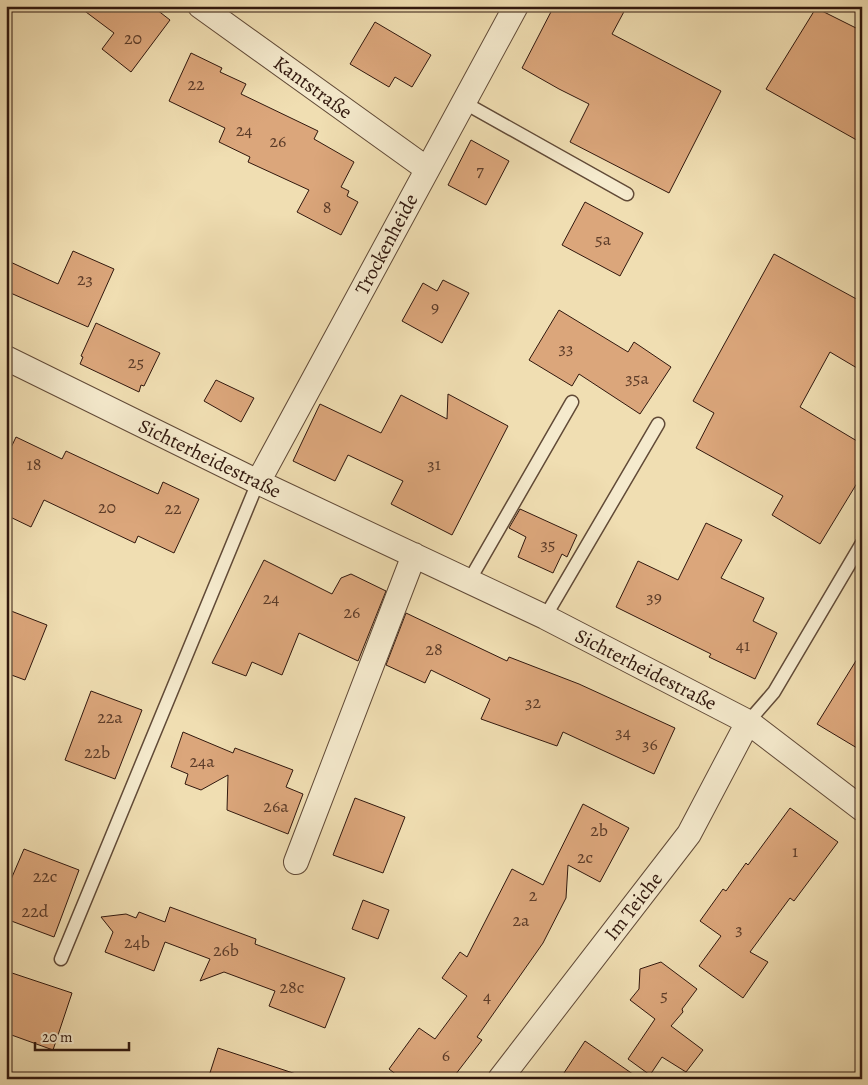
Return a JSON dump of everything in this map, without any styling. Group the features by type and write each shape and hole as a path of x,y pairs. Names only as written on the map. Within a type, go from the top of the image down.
{"street":[{"name":"Kantstraße","path":"200,6 427,168"},
{"name":"Trockenheide","path":"258,482 516,6"},
{"name":"Sichterheidestraße","path":"6,358 258,482 545,617 748,722 862,808"},
{"path":"296,862 414,556"},
{"name":"Im Teiche","path":"500,1079 689,834 748,722"}],"lane":[{"path":"463,102 627,194"},
{"path":"469,581 572,402"},
{"path":"545,617 658,424"},
{"path":"61,959 258,482"},
{"path":"748,722 774,692 862,544"}],"building":[{"path":"78,6 152,6 170,20 131,72 102,49 114,33"},
{"path":"554,6 627,6 612,34 721,91 669,193 570,142 589,104 522,68"},
{"path":"816,8 862,31 862,143 766,89"},
{"path":"375,22 431,55 412,87 395,77 389,87 350,64"},
{"path":"191,53 222,68 220,72 246,84 241,94 318,131 314,139 354,162 341,187 349,191 347,196 358,202 341,235 297,212 309,190 248,162 250,157 219,142 225,128 169,101"},
{"path":"471,140 509,161 486,205 448,185"},
{"path":"585,202 643,233 620,276 562,245"},
{"path":"73,251 114,269 88,327 6,291 6,260 58,284"},
{"path":"774,254 862,302 862,371 830,352 800,407 862,444 862,475 820,544 772,515 783,496 696,448 714,413 693,401"},
{"path":"443,280 469,293 442,343 402,321 423,283 437,291"},
{"path":"559,310 628,352 634,342 671,367 640,414 579,374 572,386 529,360"},
{"path":"96,323 160,353 144,386 141,385 139,392 80,364 83,357 81,356"},
{"path":"216,380 254,398 241,422 204,401"},
{"path":"448,394 508,426 452,535 391,504 403,481 348,455 335,481 293,461 320,404 381,433 401,395 447,419"},
{"path":"16,437 62,459 66,451 158,494 163,482 199,499 174,553 138,536 135,543 44,500 31,527 6,515 6,458"},
{"path":"520,509 577,535 567,557 562,554 553,573 518,557 526,537 509,528"},
{"path":"706,523 742,540 721,578 764,598 753,621 777,633 755,679 709,657 711,654 616,607 638,561 678,580"},
{"path":"264,560 332,594 341,578 351,574 386,591 358,661 299,633 282,675 252,662 246,676 212,663"},
{"path":"6,609 47,625 25,680 6,673"},
{"path":"406,613 507,661 509,657 579,684 675,728 654,774 563,732 557,746 481,719 490,699 431,670 425,683 386,665"},
{"path":"862,651 862,751 817,724"},
{"path":"91,691 142,710 115,779 65,760"},
{"path":"183,732 233,753 235,748 293,770 286,787 303,794 288,834 227,810 228,775 201,790 185,784 188,774 171,767"},
{"path":"355,798 405,817 383,873 333,855"},
{"path":"583,804 629,828 600,882 568,865 566,898 543,943 477,1037 482,1040 452,1079 402,1079 389,1069 419,1028 435,1039 467,996 442,978 460,952 467,957 512,869 543,885"},
{"path":"790,808 838,842 794,901 790,898 750,952 768,962 743,998 699,966 721,936 700,921 723,889 726,891 746,863 748,865"},
{"path":"24,849 79,870 54,937 6,919 6,891"},
{"path":"363,900 389,910 378,939 352,929"},
{"path":"170,907 256,939 255,944 345,978 325,1028 269,1006 275,991 224,972 200,981 210,959 165,942 154,971 105,952 113,932 101,917 126,914 136,918 139,912 165,922"},
{"path":"661,962 697,989 682,1009 683,1012 671,1026 703,1050 686,1072 662,1057 650,1075 628,1059 655,1019 630,1000 639,989 640,969"},
{"path":"6,971 72,993 53,1050 6,1033"},
{"path":"585,1041 640,1079 560,1079"},
{"path":"218,1048 296,1074 296,1079 208,1079"}]}
